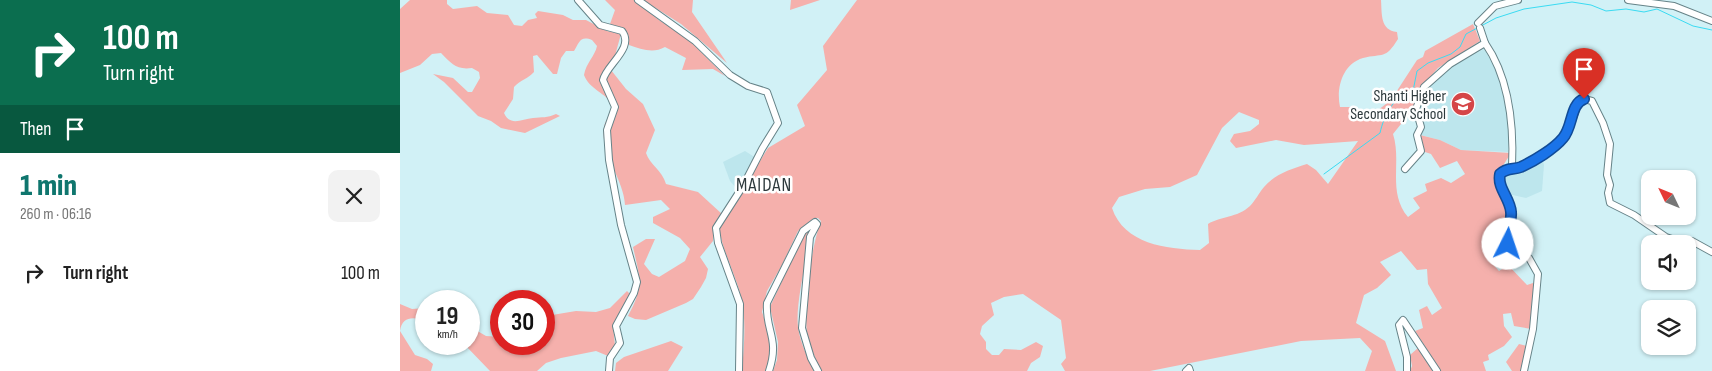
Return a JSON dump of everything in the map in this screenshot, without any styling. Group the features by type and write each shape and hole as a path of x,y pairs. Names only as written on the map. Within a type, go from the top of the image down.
{"street":[{"path":"578,0 600,25 622,31 625,36 625,43 603,80 615,107 606,130 609,160 621,225 637,282 634,293 616,326 620,343 610,358 609,371"},
{"path":"638,0 695,41 730,75 748,86 767,92 774,106 778,123 735,199 716,228 718,243 740,304 739,371"},
{"path":"1512,168 1513,135 1509,104 1496,59 1485,43 1479,26 1495,6 1518,0"},
{"path":"1628,0 1674,6 1712,21"},
{"path":"1405,169 1421,151 1417,136 1420,127 1416,108 1424,87 1450,64 1485,43"},
{"path":"1524,371 1533,329 1538,274 1529,258 1508,244 1507,236 1511,213 1499,178 1504,170 1520,168 1557,145 1570,127 1579,101 1584,99 1592,101 1603,123 1610,144 1607,175 1610,185 1608,193 1610,203 1634,215 1666,237 1678,241 1692,240 1712,252"},
{"path":"769,371 775,344 766,312 767,303 803,230 815,222 816,224 810,237 802,328 810,358 818,371"},
{"path":"1407,371 1407,357 1398,325 1402,320 1437,371"}],"shaded area":[{"path":"410,0 447,0 447,4 453,9 477,6 487,13 508,15 514,25 522,26 528,20 537,18 535,14 538,11 563,15 573,20 586,20 607,31 621,34 611,70 626,89 643,104 655,130 646,153 650,161 662,175 666,184 698,192 722,214 714,225 713,241 700,257 708,269 706,278 693,299 646,320 628,316 637,297 639,282 633,247 646,239 655,239 644,264 652,274 659,277 685,261 690,249 680,238 653,223 653,217 670,209 661,200 625,205 621,186 605,147 604,127 614,106 586,80 584,75 597,46 592,40 582,39 574,51 566,51 561,58 557,74 553,74 537,55 533,56 534,72 514,87 513,99 504,113 513,121 547,117 556,114 560,116 525,133 501,128 491,121 478,116 444,82 433,74 453,78 468,92 472,92 480,78 479,72 472,68 458,67 441,53 432,54 420,65 400,73 400,9"},
{"path":"605,0 634,0 659,20 686,37 725,76 713,69 682,70 686,58 665,47 652,50 629,45 629,37 625,29 610,24 615,10"},
{"path":"643,0 693,0 692,12 727,63 681,24"},
{"path":"791,0 820,0 790,10"},
{"path":"857,0 1381,0 1382,16 1385,25 1391,31 1397,32 1398,39 1394,46 1386,53 1363,58 1350,66 1342,78 1339,93 1340,107 1352,107 1373,114 1391,100 1417,60 1423,57 1425,51 1473,24 1480,41 1438,68 1417,92 1413,109 1393,134 1396,155 1396,187 1402,207 1408,217 1420,208 1413,198 1427,191 1425,184 1441,178 1451,183 1465,174 1457,161 1440,168 1431,154 1419,150 1420,135 1440,140 1461,150 1511,153 1497,175 1499,188 1508,213 1501,245 1492,263 1499,271 1508,265 1527,285 1536,282 1532,298 1531,329 1514,326 1511,313 1503,314 1504,326 1512,337 1504,346 1488,355 1489,360 1483,362 1486,371 1441,371 1415,331 1423,328 1419,310 1427,306 1432,315 1442,308 1428,284 1427,269 1417,270 1401,251 1380,262 1391,275 1377,288 1364,295 1356,323 1385,341 1396,371 1365,371 1372,351 1360,338 1301,341 1150,371 1065,371 1061,364 1066,358 1061,320 1023,294 1004,297 991,303 994,315 982,326 980,334 986,342 986,349 992,355 999,355 1004,349 1021,350 1036,342 1043,346 1040,357 1031,363 1027,371 820,371 809,343 806,327 809,280 817,232 821,221 818,218 814,218 798,231 767,291 762,312 770,335 771,353 766,371 742,371 744,312 719,227 768,148 805,126 797,105 827,70 823,46","holes":["1239,112 1259,120 1259,124 1250,131 1234,134 1230,141 1236,148 1276,140 1304,145 1358,141 1328,184 1316,170 1307,164 1284,172 1268,182 1252,204 1245,210 1208,224 1209,243 1200,250 1160,246 1148,242 1126,230 1118,220 1112,208 1119,197 1145,189 1170,187 1197,175 1222,128"]},
{"name":"Shanti Higher Secondary School","path":"1484,49 1499,74 1510,124 1508,152 1461,150 1440,140 1420,135 1419,112 1426,86 1448,69"},
{"path":"745,151 756,158 737,189 730,181 723,162"},
{"path":"1539,157 1542,158 1544,165 1542,191 1526,198 1508,194 1501,181 1503,174"},
{"path":"812,227 798,305 798,327 804,350 814,371 773,371 777,360 778,342 770,307 803,236 808,228"},
{"path":"627,291 630,294 613,325 615,346 608,356 596,351 546,363 537,371 490,371 475,355 480,355 480,332 490,336 490,355 555,355 555,314 576,311 596,312 610,308"},
{"path":"400,304 415,309 415,318 410,318 403,322 400,331"},
{"path":"400,331 415,355 427,359 433,364 431,371 400,371"},
{"path":"671,341 683,347 668,371 615,371 616,363 624,357"},
{"path":"1519,344 1527,346 1522,371 1512,371 1506,362"},
{"path":"1418,348 1433,371 1410,371 1412,366 1410,355"}],"waterway":[{"path":"1324,174 1380,133 1384,119 1395,101 1406,93 1413,91 1417,71 1428,63 1451,54 1460,47 1466,34 1496,18 1524,9 1572,2 1591,5 1606,11 1626,9 1644,12 1657,9 1693,26 1712,30"}],"place":[{"name":"Shanti Higher Secondary School","path":"1463,104"}],"district":[{"name":"MAIDAN","path":"764,184"}],"route":[{"path":"1508,244 1507,230 1511,213 1508,200 1500,185 1500,174 1509,168 1520,168 1557,145 1565,137 1570,127 1575,106 1584,99"}]}
